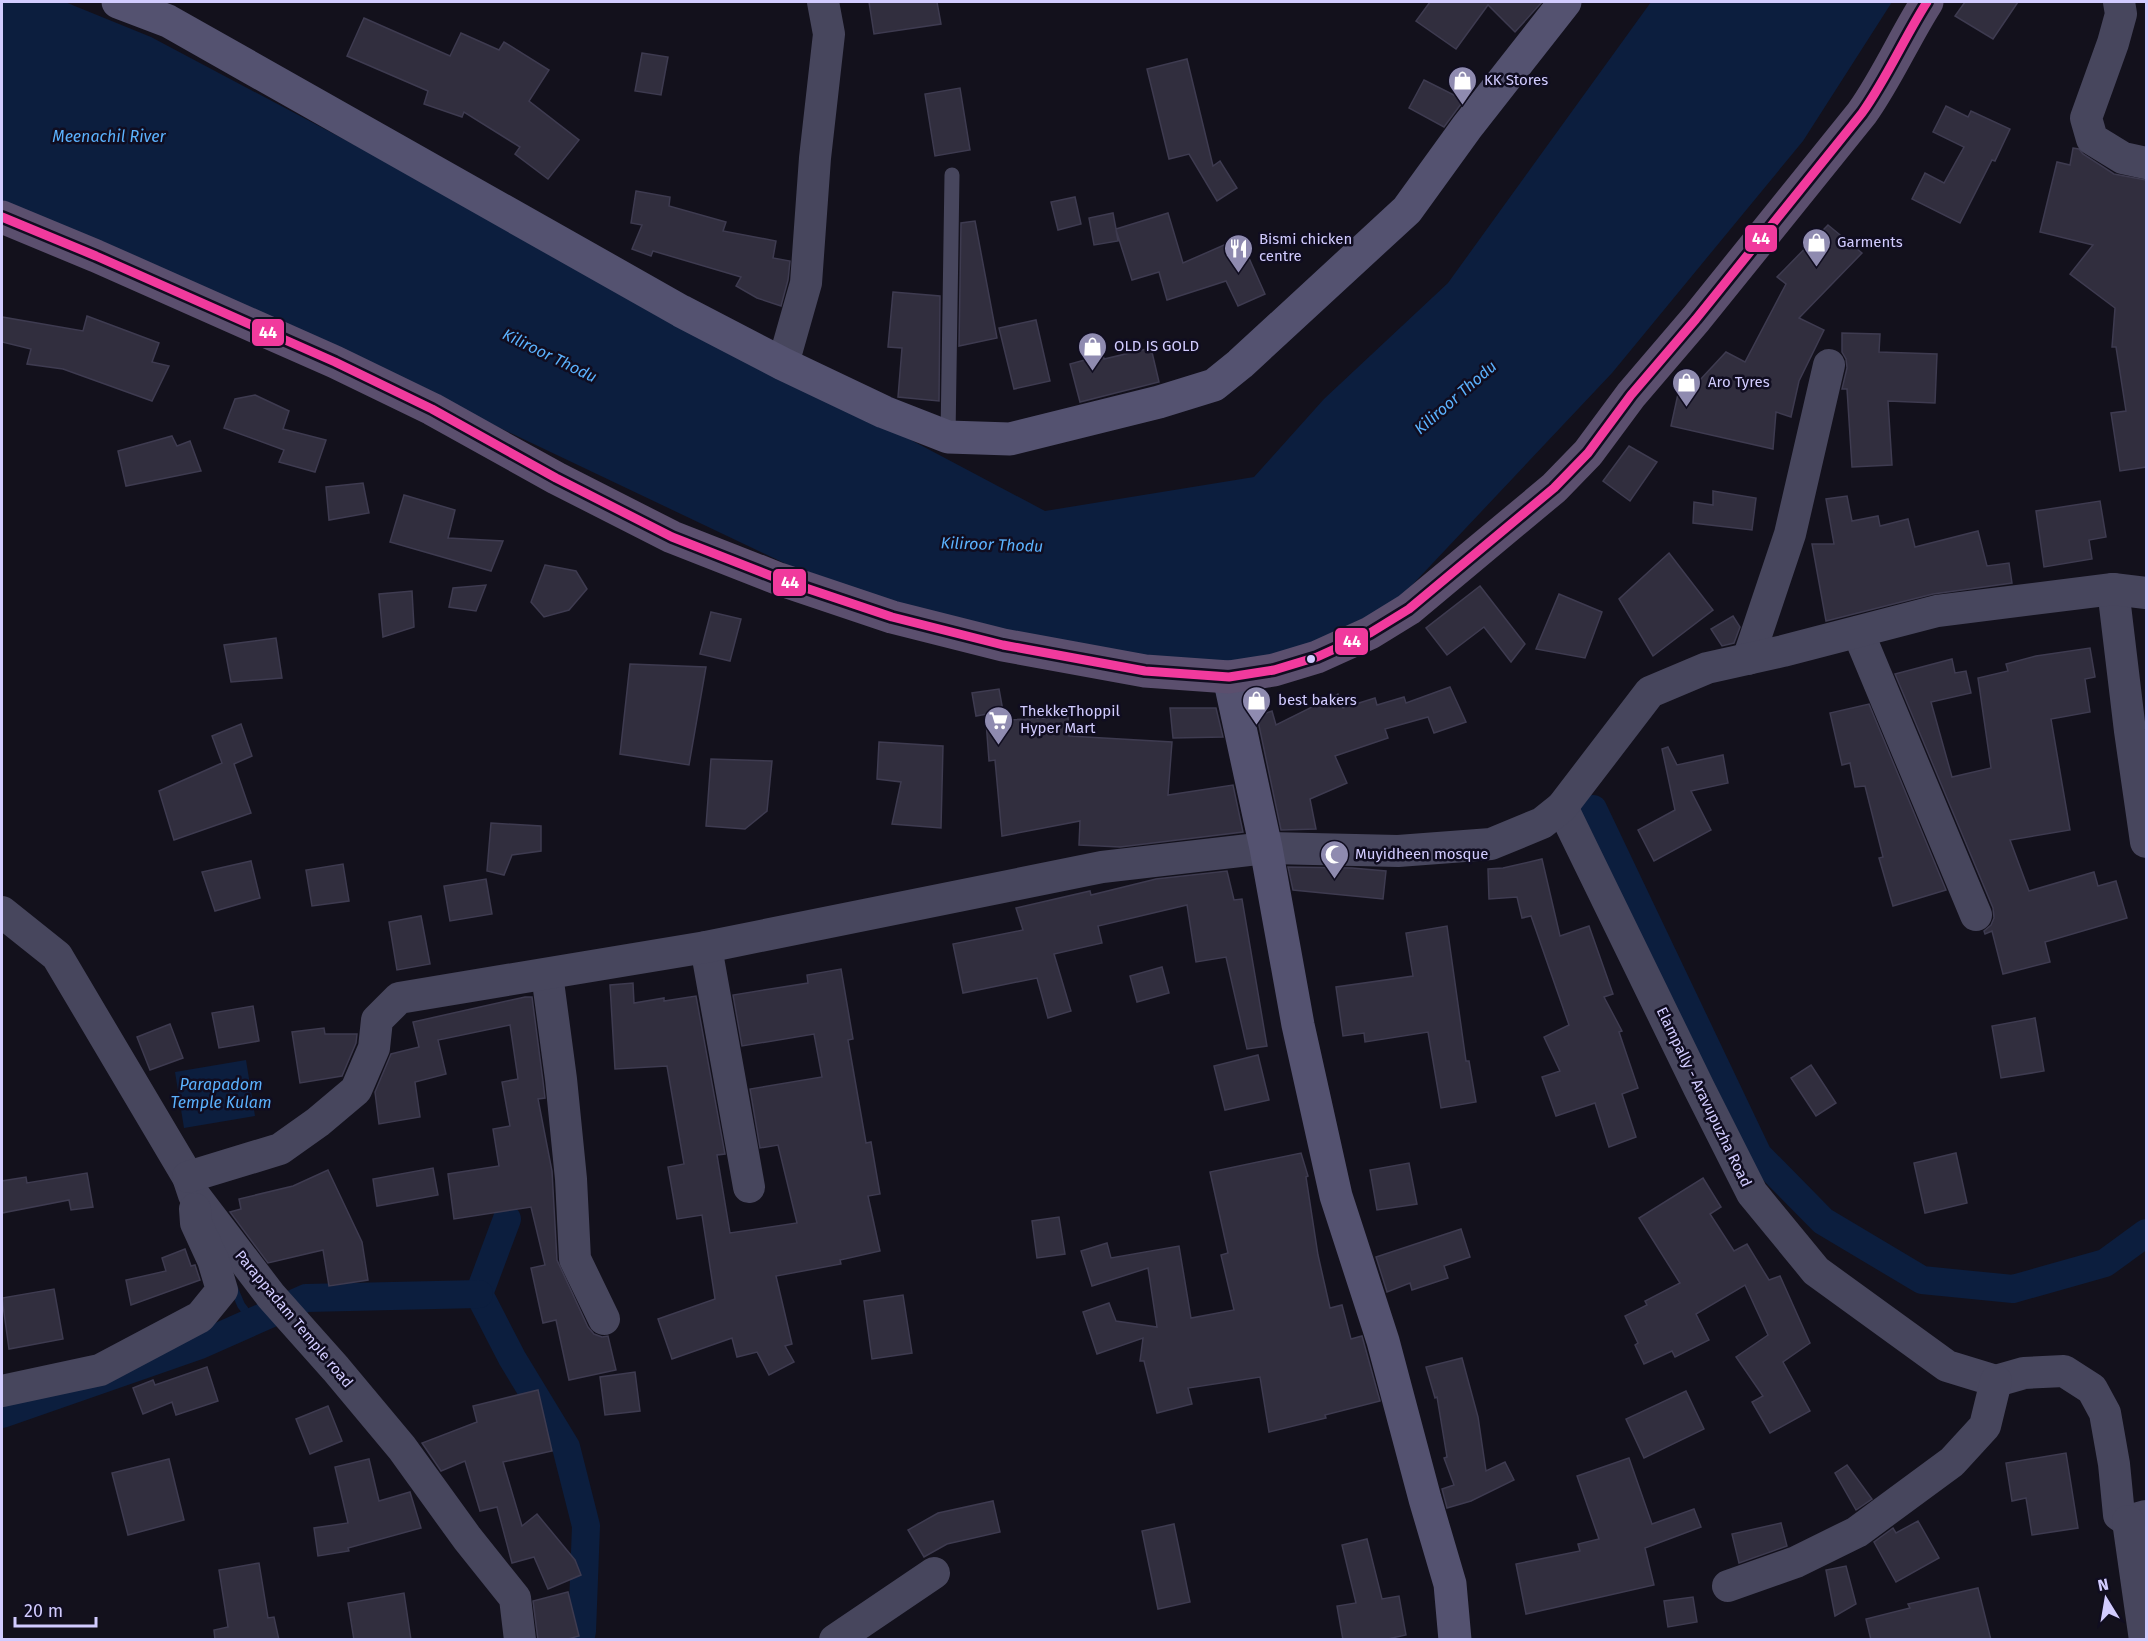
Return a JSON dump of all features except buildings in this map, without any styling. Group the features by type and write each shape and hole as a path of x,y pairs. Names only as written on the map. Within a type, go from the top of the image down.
{"main road":[{"path":"2,217 335,362 432,409 643,523 682,542 769,576 892,617 1003,645 1145,671 1229,676 1274,670 1317,657 1370,633 1409,609 1490,544 1554,488 1588,453 1631,395 1696,319 1856,122 1877,92 1927,2"}],"street":[{"path":"118,2 168,21 681,311 783,364 884,412 948,437 1010,439 1159,402 1214,385 1240,364 1407,210 1467,127 1565,2"},
{"path":"783,364 806,283 815,158 829,34 823,2"},
{"path":"2119,2 2121,15 2086,118 2092,139 2122,158 2146,163"},
{"path":"1748,659 1790,534 1829,365"},
{"path":"2,1391 100,1370 200,1317 222,1290 213,1260 196,1223 191,1186 280,1149 318,1122 356,1090 374,1048 377,1020 399,999 706,947 1102,867 1266,848 1398,851 1491,844 1542,823 1562,807 1650,692 1707,668 1937,611 2113,589 2146,592"},
{"path":"2113,589 2146,843"},
{"path":"1858,632 1976,915"},
{"path":"1229,676 1266,848 1298,1025 1336,1196 1383,1341 1450,1584 1455,1640"},
{"name":"Elampally - Aravupuzha Road","path":"1562,807 1752,1193 1816,1271 1947,1366 1996,1381"},
{"name":"Parappadam Temple road","path":"2,912 57,956 191,1186 271,1296 402,1448 467,1538 515,1598 520,1640"},
{"path":"706,947 749,1187"},
{"path":"547,974 570,1168 575,1259 604,1319"},
{"path":"1728,1586 1796,1562 1857,1532 1952,1462 1986,1426 1996,1381 2024,1373 2064,1371 2092,1389 2104,1413 2114,1464 2119,1515 2137,1518 2145,1640"},
{"path":"835,1640 934,1573"}],"lane":[{"path":"948,437 952,175"}],"water":[{"name":"Meenachil River","path":"2,2 65,2 151,37 1045,511 1254,477 1324,399 1448,283 1651,2 1892,2 1803,141 1612,373 1382,617 1264,667 1160,661 971,625 805,573 416,388 2,203"},
{"name":"Parapadom Temple Kulam","path":"246,1060 255,1116 184,1128 175,1072"}],"waterway":[{"path":"1593,809 1758,1155 1823,1221 1922,1280 2013,1289 2105,1263 2146,1233"},
{"path":"507,1219 479,1294 512,1358 566,1447 586,1526 580,1640"},
{"path":"233,1286 241,1305 253,1321"},
{"path":"2,1414 200,1345 306,1298 479,1294"}],"transit line":[{"name":"44","path":"2,217 335,362 432,409 556,478 672,537 779,579 892,617 1003,645 1145,671 1229,677 1274,670 1317,657 1370,633 1409,609 1554,488 1588,453 1631,395 1696,319 1862,113 1927,2"}],"place":[{"name":"KK Stores","path":"1463,106"},
{"name":"Garments","path":"1816,268"},
{"name":"Bismi chicken centre","path":"1238,274"},
{"name":"OLD IS GOLD","path":"1093,372"},
{"name":"Aro Tyres","path":"1687,408"},
{"name":"best bakers","path":"1257,726"},
{"name":"ThekkeThoppil Hyper Mart","path":"999,746"},
{"name":"Muyidheen mosque","path":"1334,880"}],"water label":[{"name":"Kiliroor Thodu","path":"550,355"},
{"name":"Kiliroor Thodu","path":"1455,397"},
{"name":"Kiliroor Thodu","path":"992,544"}]}
